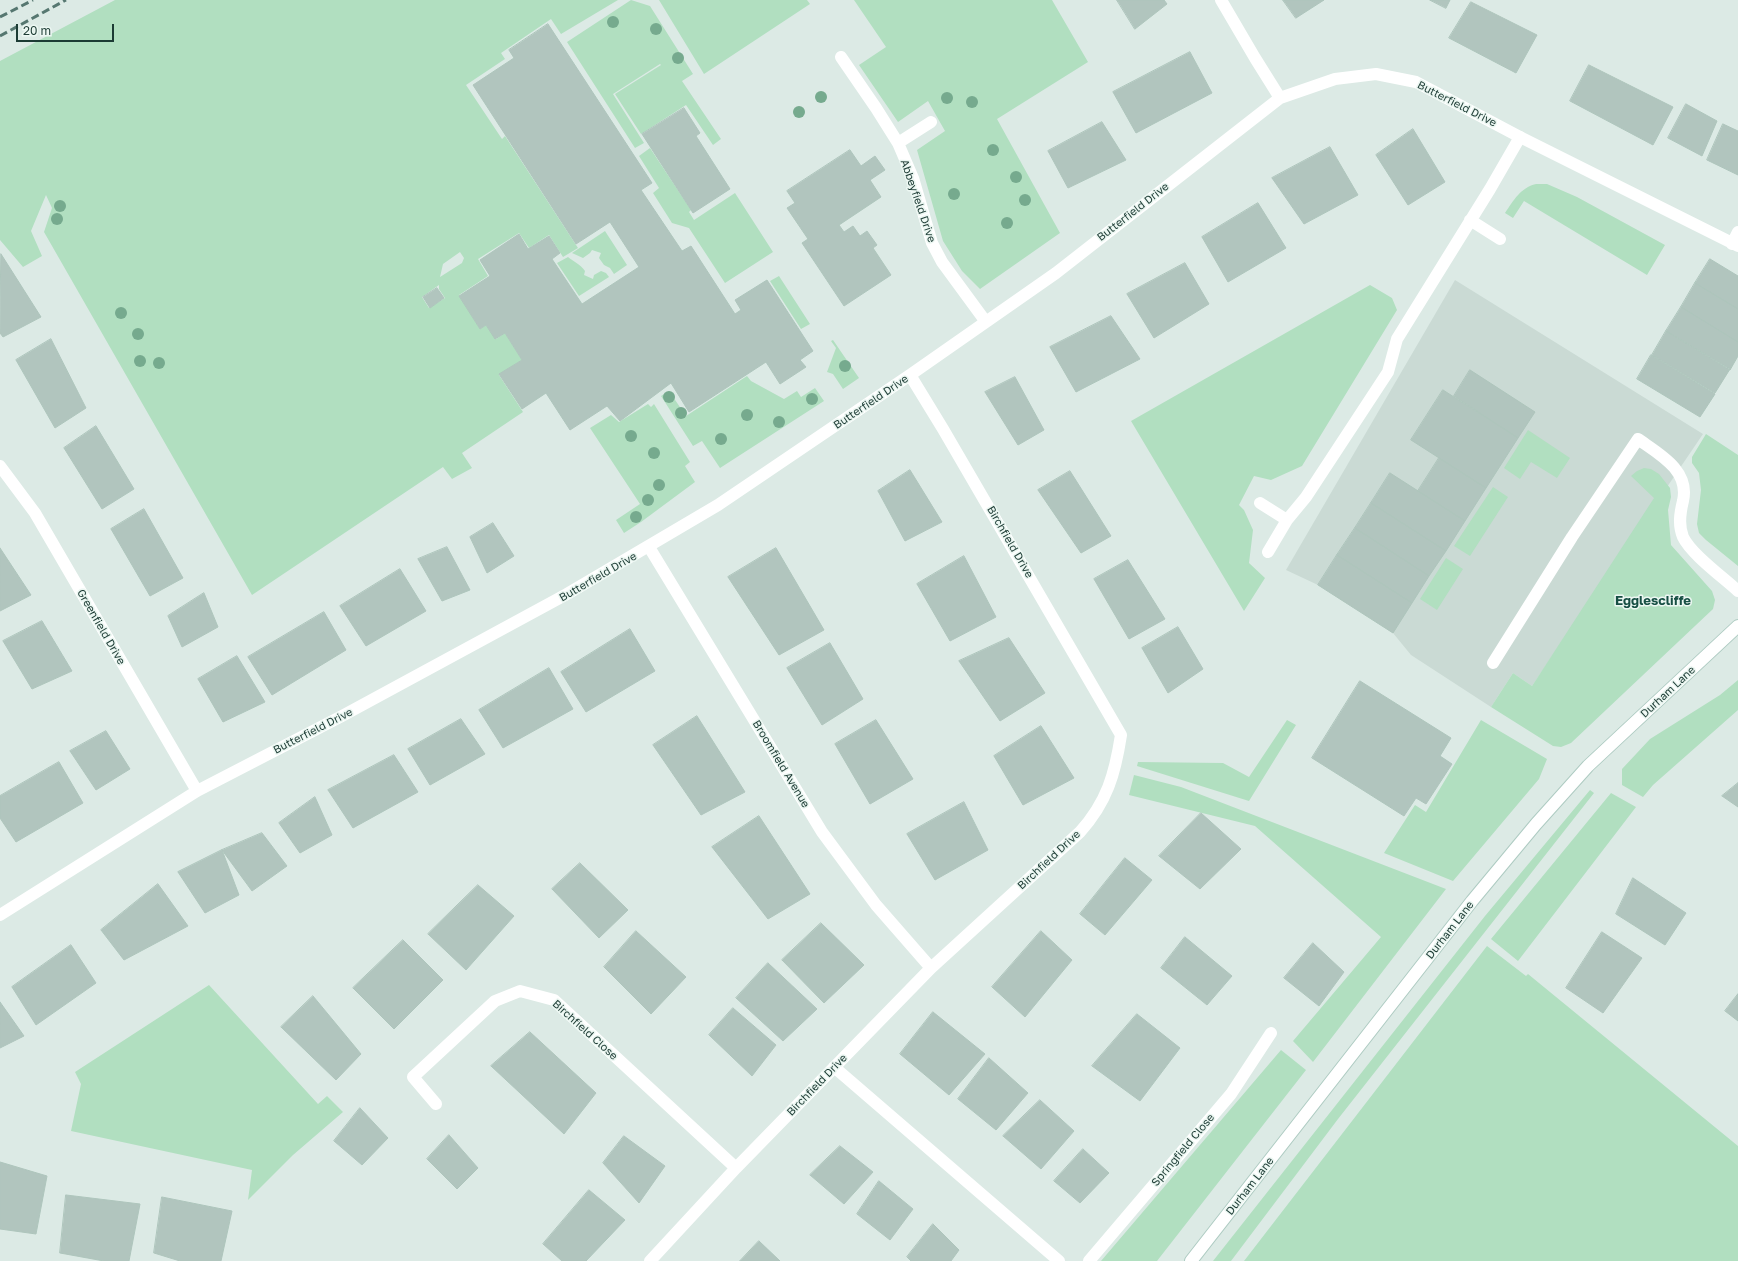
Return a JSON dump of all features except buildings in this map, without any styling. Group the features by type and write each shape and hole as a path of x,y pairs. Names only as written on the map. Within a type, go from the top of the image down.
{"street":[{"path":"1221,0 1280,98"},
{"name":"Abbeyfield Drive","path":"842,57 898,144 913,178 932,243 942,262 986,322"},
{"name":"Butterfield Drive","path":"0,915 197,791 342,716 567,594 718,505 910,375 1056,273 1280,98 1335,80 1376,74 1416,82 1520,137 1735,245"},
{"path":"898,144 931,122"},
{"path":"1268,552 1287,520 1306,498 1388,372 1397,339 1520,137"},
{"path":"1470,220 1500,239"},
{"path":"1735,245 1738,232"},
{"name":"Birchfield Drive","path":"650,1261 736,1168 931,968 1090,820 1098,810 1110,785 1116,766 1121,735 983,497 910,375"},
{"path":"1493,663 1572,537 1638,439 1671,463 1678,472 1685,492 1680,520 1684,538 1695,552 1738,591"},
{"name":"Greenfield Drive","path":"0,466 35,513 197,791"},
{"path":"1260,503 1287,520"},
{"name":"Broomfield Avenue","path":"649,547 822,832 876,905 931,968"},
{"name":"Durham Lane","path":"1191,1261 1472,901 1536,824 1588,766 1738,626"},
{"name":"Birchfield Close","path":"436,1104 413,1077 495,1001 520,991 554,1000 736,1168"},
{"name":"Springfield Close","path":"1089,1261 1231,1094 1271,1033"},
{"path":"834,1068 1059,1261"}],"shaded area":[{"path":"1455,280 1703,434 1532,686 1513,673 1491,707 1411,655 1393,633 1318,585 1286,570"}],"green space":[{"path":"115,0 618,0 561,34 551,19 501,53 505,59 466,85 502,139 505,136 578,248 563,257 549,235 529,248 519,233 478,259 488,276 459,295 480,329 486,325 496,339 505,333 522,360 499,375 523,412 462,453 472,468 452,479 443,467 252,595 44,232 52,208 46,195 31,231 42,256 23,267 0,240 0,61","holes":["460,252 464,258 462,263 440,277 443,264","439,285 439,289 445,298 429,308 422,297"]},
{"path":"631,0 650,6 693,74 682,81 721,139 713,145 686,105 641,134 615,94 661,65 660,64 613,94 644,143 635,148 567,42"},
{"path":"659,0 807,0 810,4 704,74"},
{"path":"854,0 1052,0 1088,62 997,119 1060,233 980,289 962,271 943,241 917,150 945,131 928,101 898,122 859,65 886,47"},
{"path":"650,148 691,210 689,212 694,220 735,193 773,252 725,283 689,228 672,223 653,193 659,188 639,156"},
{"path":"1536,184 1547,184 1577,197 1665,245 1647,275 1524,201 1513,218 1505,213 1515,199 1526,188"},
{"path":"605,231 627,265 614,274 599,258 601,253 592,250 583,258 572,253"},
{"path":"568,257 585,271 584,275 593,279 594,275 601,271 606,273 609,277 579,296 557,263"},
{"path":"779,276 810,324 801,329 770,281"},
{"path":"1370,285 1392,298 1397,310 1302,466 1271,480 1254,476 1239,505 1244,510 1253,530 1249,563 1265,578 1244,611 1131,421"},
{"path":"833,340 859,378 843,389 833,374 827,372 836,348 831,341"},
{"path":"747,376 751,381 784,399 797,391 801,397 815,388 824,401 720,468 702,441 693,446 661,396 669,391 686,416"},
{"path":"648,404 651,407 654,404 690,462 685,466 695,482 624,533 616,520 640,504 590,428 611,415 619,422"},
{"path":"1528,430 1570,458 1557,478 1531,462 1520,479 1504,468"},
{"path":"1706,434 1738,455 1738,566 1699,533 1697,524 1701,490 1699,473 1692,463 1692,457"},
{"path":"1644,468 1651,469 1659,474 1670,488 1671,497 1668,510 1671,545 1712,591 1715,600 1713,609 1571,743 1561,747 1553,746 1491,707 1513,673 1532,686 1654,498 1631,476"},
{"path":"1493,487 1508,497 1470,556 1454,546"},
{"path":"1446,558 1463,569 1437,610 1420,599"},
{"path":"1738,680 1738,710 1653,785 1643,797 1622,785 1622,769 1650,739 1720,695"},
{"path":"1287,720 1296,725 1249,801 1137,766 1138,762 1223,763 1249,777"},
{"path":"1481,720 1547,759 1539,779 1453,881 1384,853 1415,805 1426,812"},
{"path":"1134,775 1181,787 1446,889 1313,1062 1293,1041 1381,937 1255,826 1129,795"},
{"path":"1590,790 1594,793 1338,1119 1231,1261 1213,1261 1485,916"},
{"path":"1611,793 1636,807 1518,961 1491,939"},
{"path":"1487,946 1526,976 1528,974 1738,1146 1738,1261 1244,1261"},
{"path":"209,985 318,1104 327,1096 343,1112 293,1155 248,1200 252,1170 71,1131 81,1084 75,1072"},
{"path":"1281,1050 1306,1070 1157,1261 1101,1261"}],"railway":[{"path":"0,17 33,0"},
{"path":"0,36 66,0"}],"district":[{"name":"Egglescliffe","path":"1653,601"}]}
